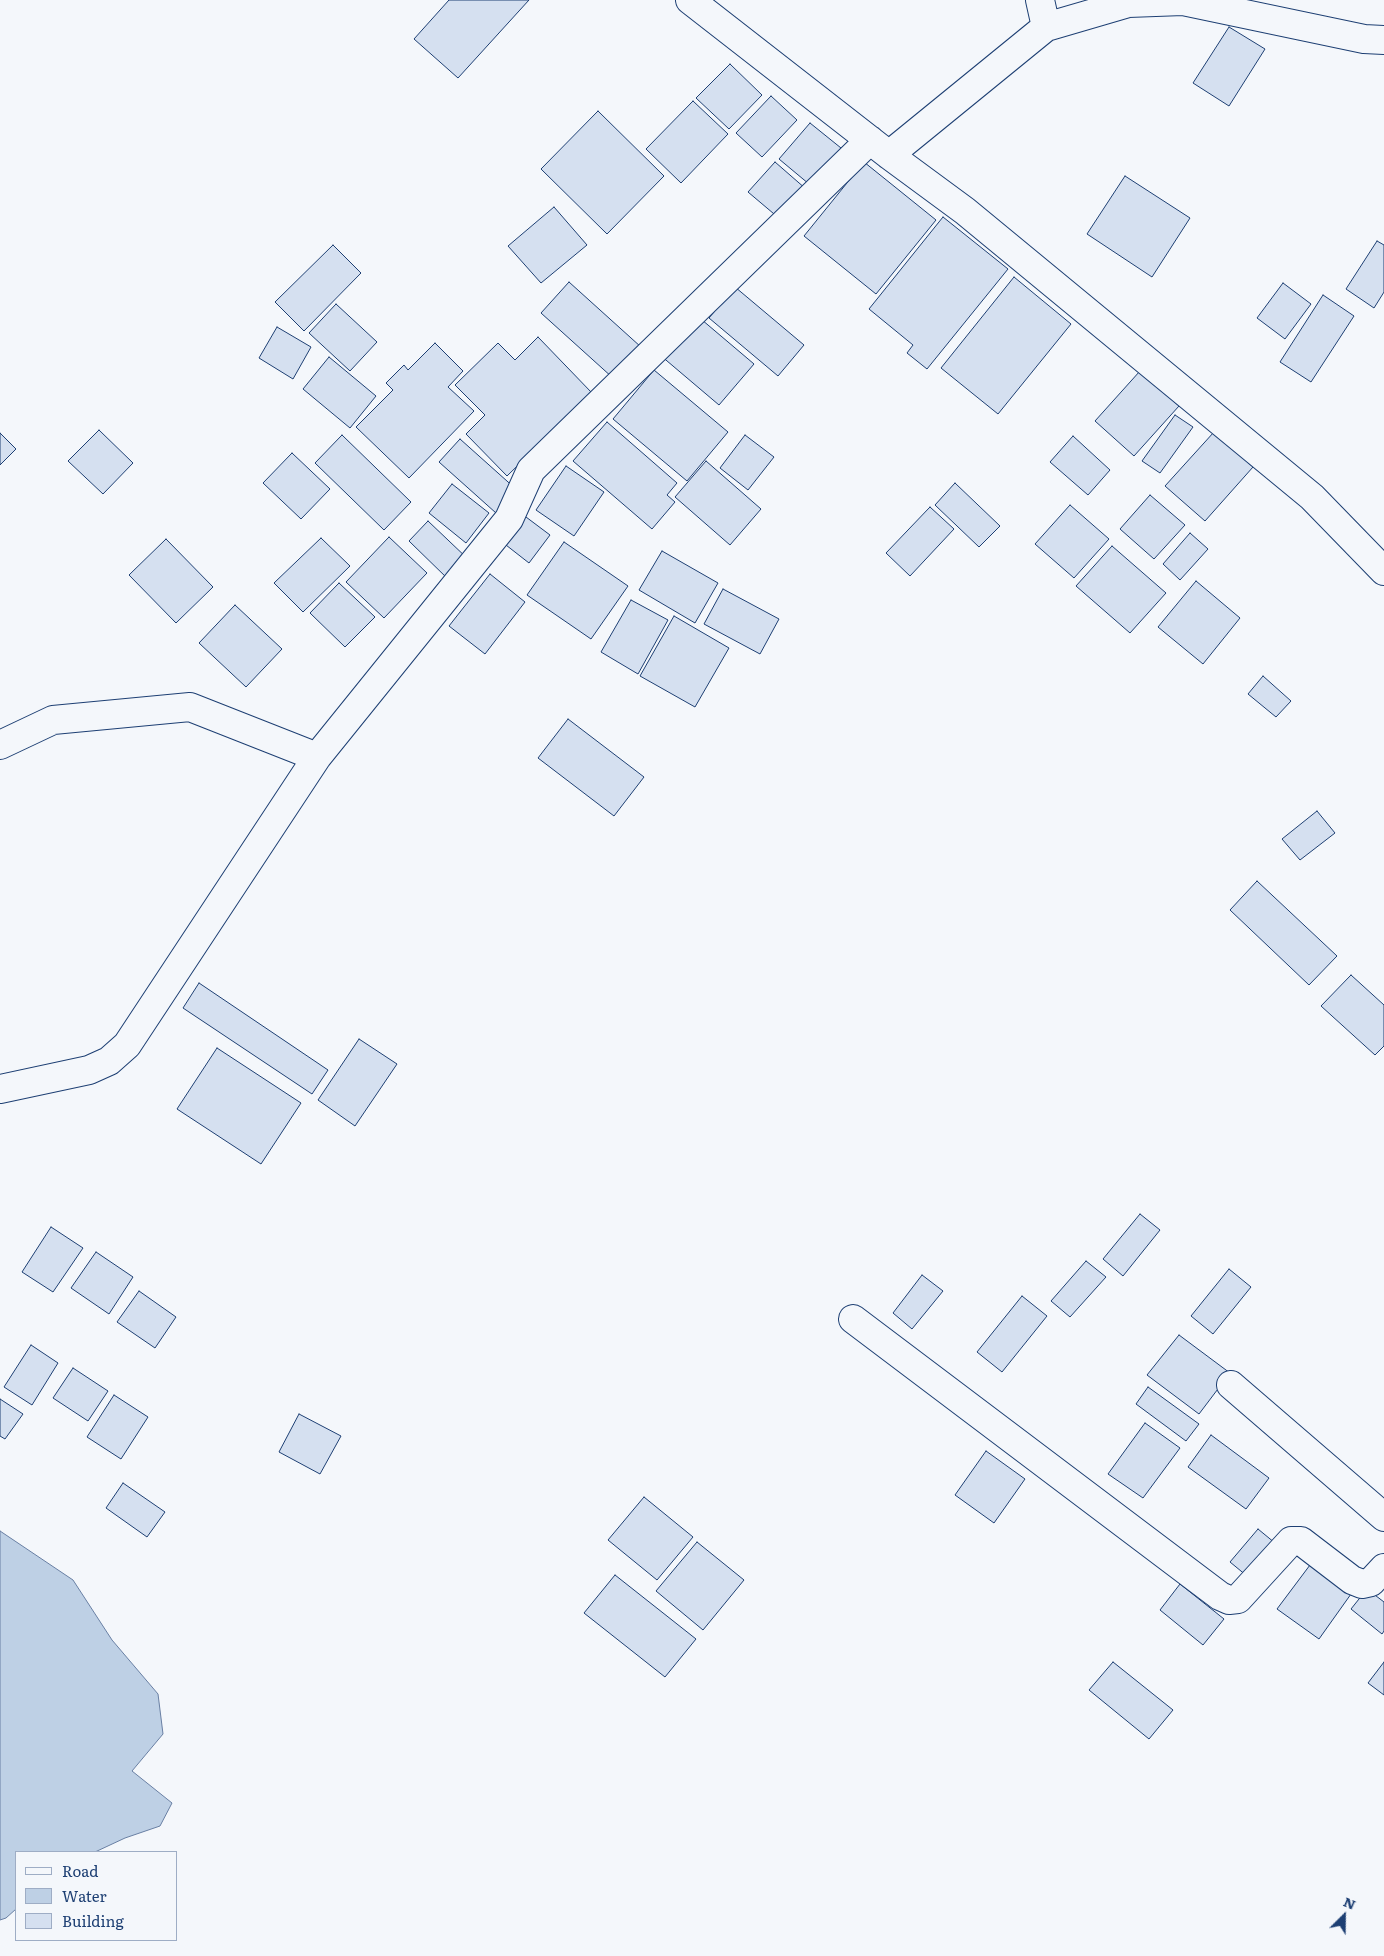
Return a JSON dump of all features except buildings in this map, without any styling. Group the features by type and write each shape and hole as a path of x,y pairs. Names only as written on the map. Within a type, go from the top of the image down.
{"street":[{"path":"690,0 879,148 965,211 1312,497 1384,571"},
{"path":"1040,0 1046,27"},
{"path":"0,1089 89,1070 109,1061 127,1045 317,758 510,519 532,470 879,148 1046,27 1128,3 1183,1 1364,39 1384,40"},
{"path":"0,745 54,720 190,707 317,758"},
{"path":"853,1319 1220,1596 1229,1600 1238,1599 1291,1541 1301,1540 1352,1580 1362,1584 1371,1582 1384,1568"},
{"path":"1231,1385 1384,1517"}],"water":[{"path":"0,1531 73,1580 112,1640 158,1694 163,1734 132,1771 172,1803 160,1826 125,1838 97,1851 15,1851 15,1910 6,1918 0,1920"}]}
